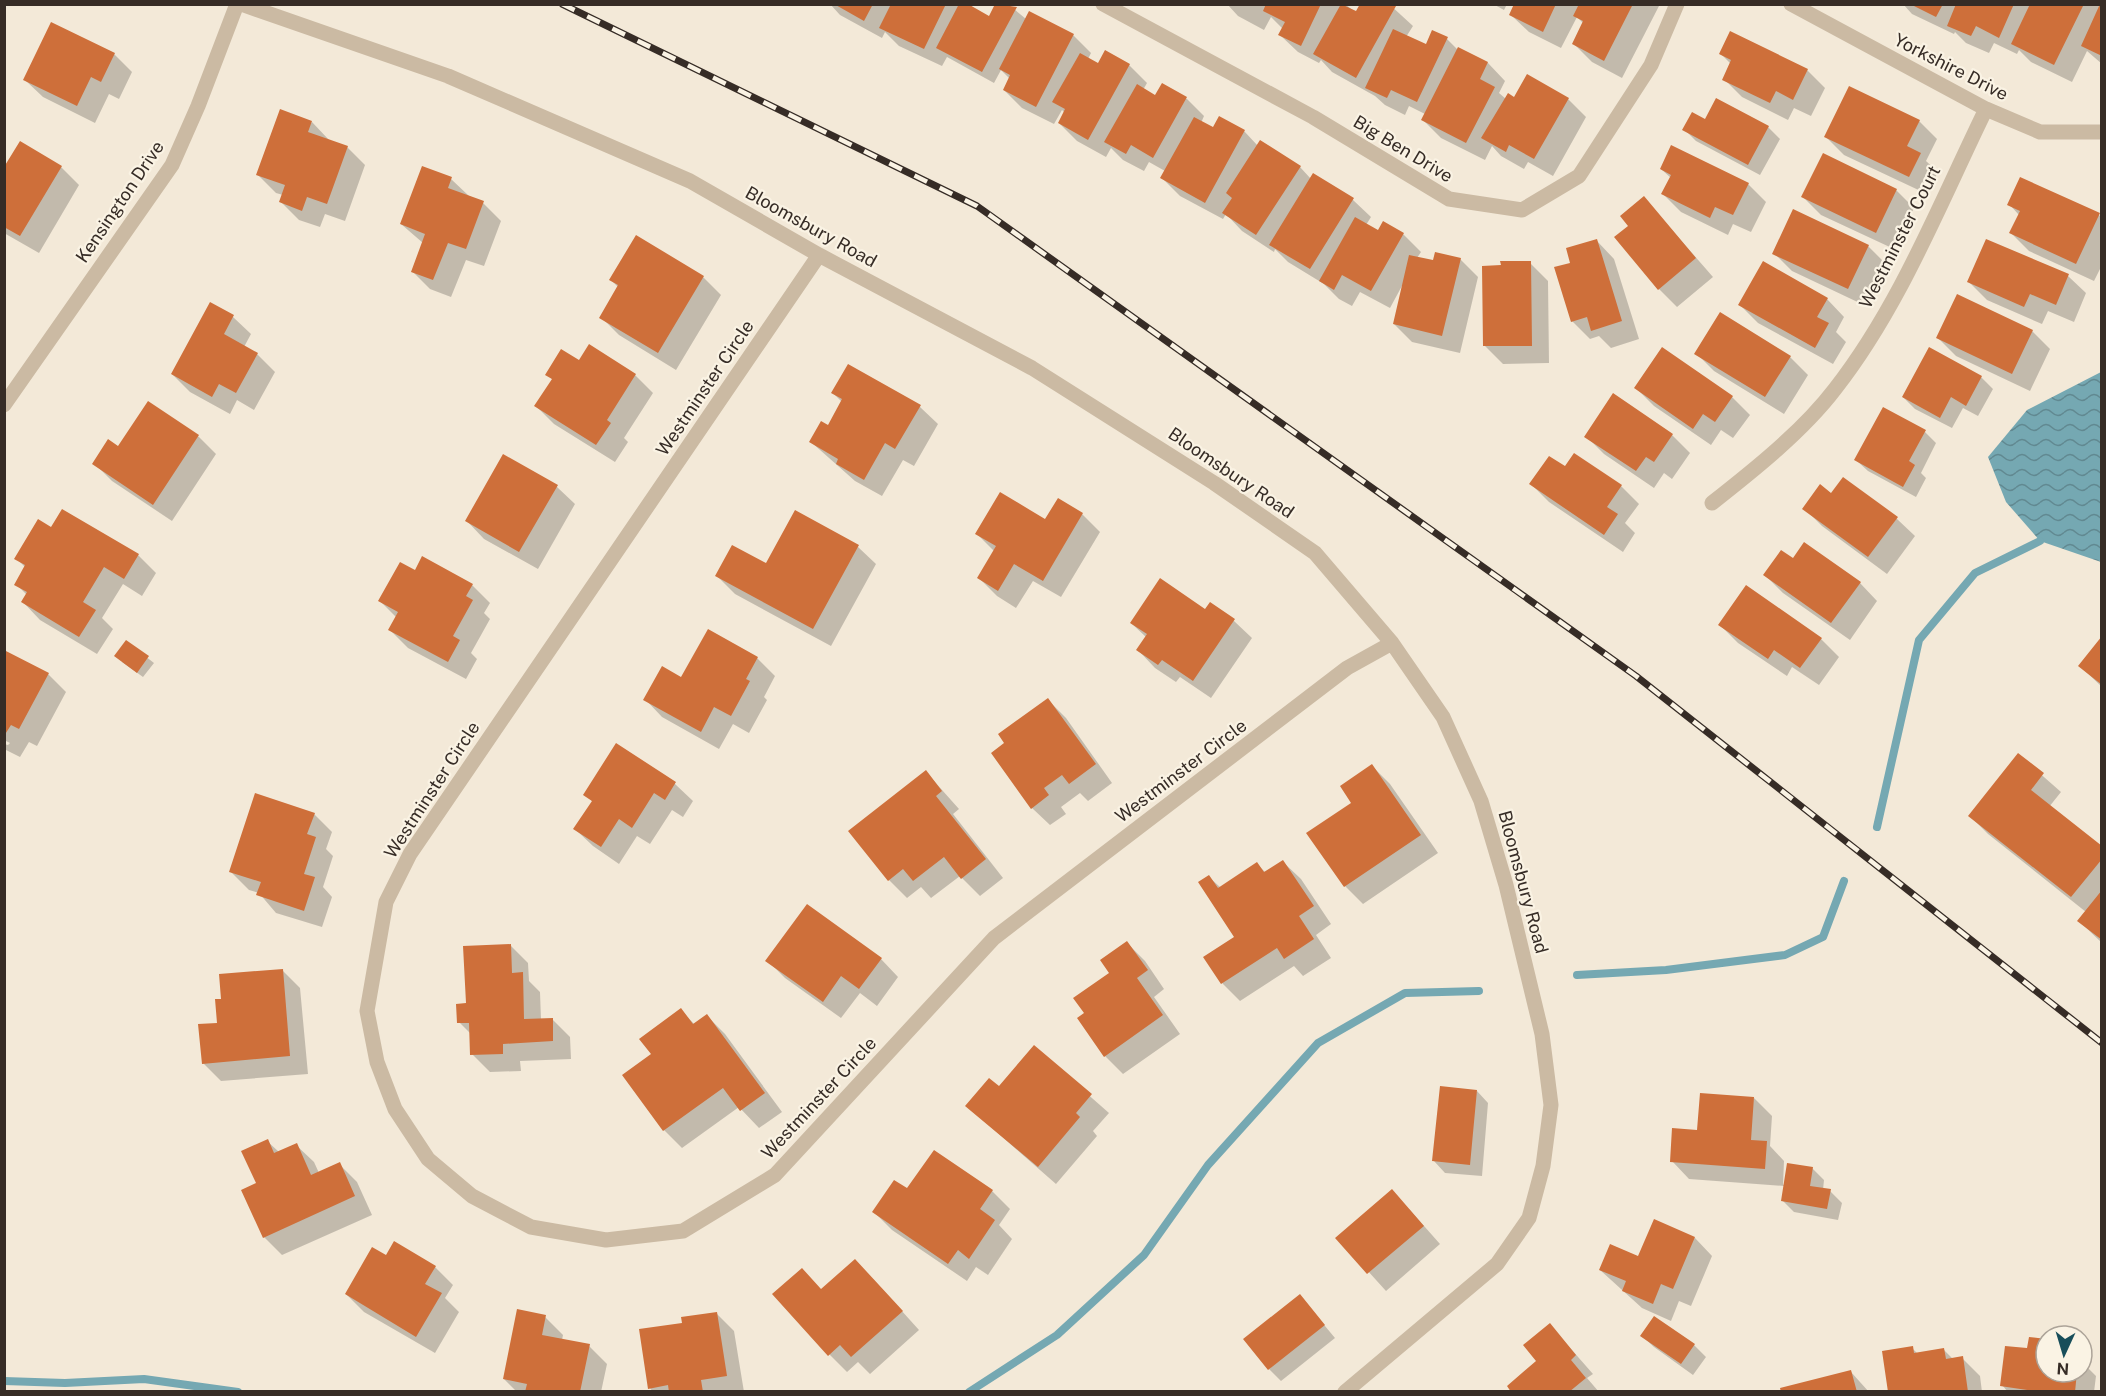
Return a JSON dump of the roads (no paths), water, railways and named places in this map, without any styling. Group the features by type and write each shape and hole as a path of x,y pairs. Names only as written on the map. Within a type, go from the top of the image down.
{"street":[{"name":"Bloomsbury Road","path":"239,4 459,80 690,181 819,255 1032,369 1214,483 1316,553 1392,643 1443,717 1481,801 1506,885 1542,1034 1551,1105 1544,1166 1529,1218 1497,1264 1345,1392"},
{"name":"Kensington Drive","path":"4,405 172,165 239,4"},
{"name":"Big Ben Drive","path":"1103,4 1313,117 1449,199 1522,210 1580,176 1652,65 1677,4"},
{"name":"Yorkshire Drive","path":"1791,4 1986,110 2040,132 2102,132"},
{"name":"Westminster Court","path":"1712,503 1767,459 1835,390 1893,300 1986,110"},
{"name":"Westminster Circle","path":"819,255 410,854 386,902 367,1011 377,1062 395,1109 428,1159 472,1196 531,1227 606,1240 682,1232 775,1175 994,938 1347,668 1392,643"}],"water":[{"path":"2101,372 2101,562 2040,541 2006,502 1988,457 2027,410"}],"waterway":[{"path":"1877,827 1919,640 1975,573 2040,541"},
{"path":"1577,975 1666,970 1785,955 1823,937 1844,881"},
{"path":"969,1392 1057,1335 1144,1255 1208,1165 1318,1043 1405,993 1479,991"},
{"path":"4,1381 65,1383 144,1379 238,1392"}],"railway":[{"path":"562,4 977,206 1636,676 2102,1043"}]}
